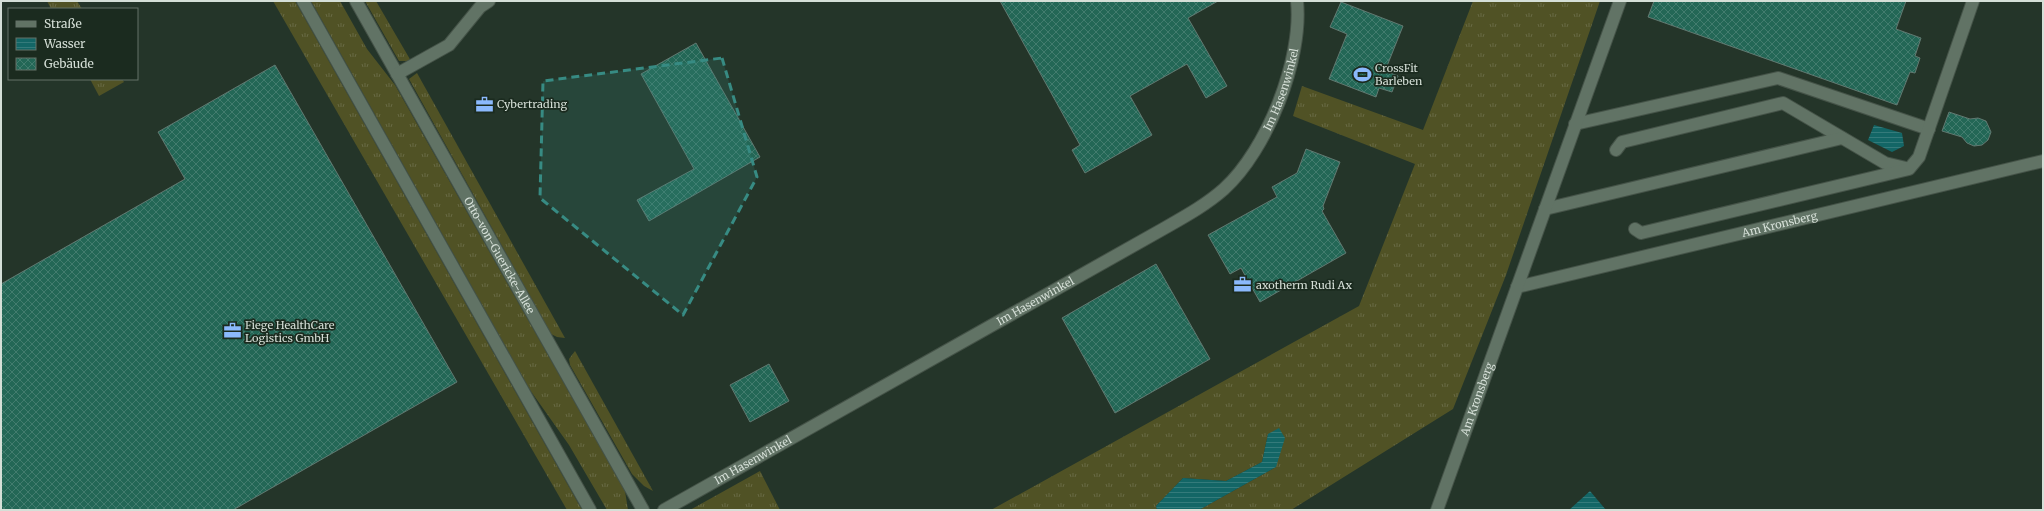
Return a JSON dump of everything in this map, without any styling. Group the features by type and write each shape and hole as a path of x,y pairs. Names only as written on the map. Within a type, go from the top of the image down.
{"street":[{"path":"303,1 590,510"},
{"name":"Otto-von-Guericke-Allee","path":"356,1 643,510"},
{"path":"398,74 449,45 480,7 489,1"},
{"name":"Im Hasenwinkel","path":"664,510 1163,229 1200,207 1224,189 1247,163 1260,142 1274,112 1294,50 1298,29 1297,1"},
{"name":"Am Kronsberg","path":"1437,510 1620,1"},
{"path":"1635,229 1641,233 1909,169 1919,158 1973,1"},
{"path":"1575,124 1778,78 1929,129"},
{"path":"1616,150 1622,142 1783,103 1885,163 1909,169"},
{"path":"1545,209 1842,138"},
{"name":"Am Kronsberg","path":"1517,287 2043,161"}],"highlighted area":[{"path":"722,58 757,177 683,315 540,198 543,81"}],"green space":[{"path":"47,1 77,1 81,8 50,8"},
{"path":"273,1 295,1 582,510 567,510"},
{"path":"311,1 340,1 367,49 395,85 625,491 628,510 607,510 569,445 530,390"},
{"path":"365,1 376,1 411,61 399,61"},
{"path":"1473,1 1600,1 1506,275 1453,409 1291,510 1199,510 1276,467 1268,434 1262,462 1226,481 1183,478 1156,506 1157,510 991,510 1359,306 1415,164 1293,116 1302,86 1423,130"},
{"path":"417,73 565,338 557,337 551,334 409,79"},
{"path":"91,80 123,80 124,82 99,96"},
{"path":"575,351 653,491 644,486 632,474 570,365 569,359"},
{"path":"760,471 780,510 690,510"}],"water":[{"path":"1874,125 1902,133 1904,146 1892,152 1868,140"},
{"path":"1279,428 1285,438 1276,467 1199,510 1157,510 1156,506 1183,478 1226,481 1262,462 1268,434"},
{"path":"1590,491 1606,510 1569,510"}],"building":[{"path":"1000,1 1218,1 1188,18 1227,86 1206,98 1187,64 1130,96 1152,135 1085,173 1072,150 1080,145"},
{"path":"1654,1 1906,1 1896,29 1921,38 1915,56 1920,58 1915,73 1910,72 1897,105 1648,17"},
{"path":"1341,2 1403,26 1385,71 1398,76 1392,92 1379,88 1376,97 1329,79 1347,34 1330,27"},
{"path":"696,43 760,157 649,221 637,200 694,169 641,74"},
{"name":"Fiege HealthCare Logistics GmbH","path":"275,65 457,382 233,510 1,510 1,284 185,179 158,132"},
{"path":"1949,112 1970,119 1978,118 1986,121 1991,132 1988,140 1982,145 1974,146 1967,143 1962,137 1942,131"},
{"path":"1306,149 1340,162 1322,211 1346,253 1260,302 1241,268 1230,274 1208,235 1277,197 1272,187 1297,173"},
{"path":"1156,264 1210,359 1115,413 1062,318"},
{"path":"769,364 789,401 750,422 730,385"}],"place":[{"name":"CrossFit Barleben","path":"1362,74"},
{"name":"Cybertrading","path":"484,104"},
{"name":"axotherm Rudi Ax","path":"1243,285"},
{"name":"Fiege HealthCare Logistics GmbH","path":"232,331"}]}
